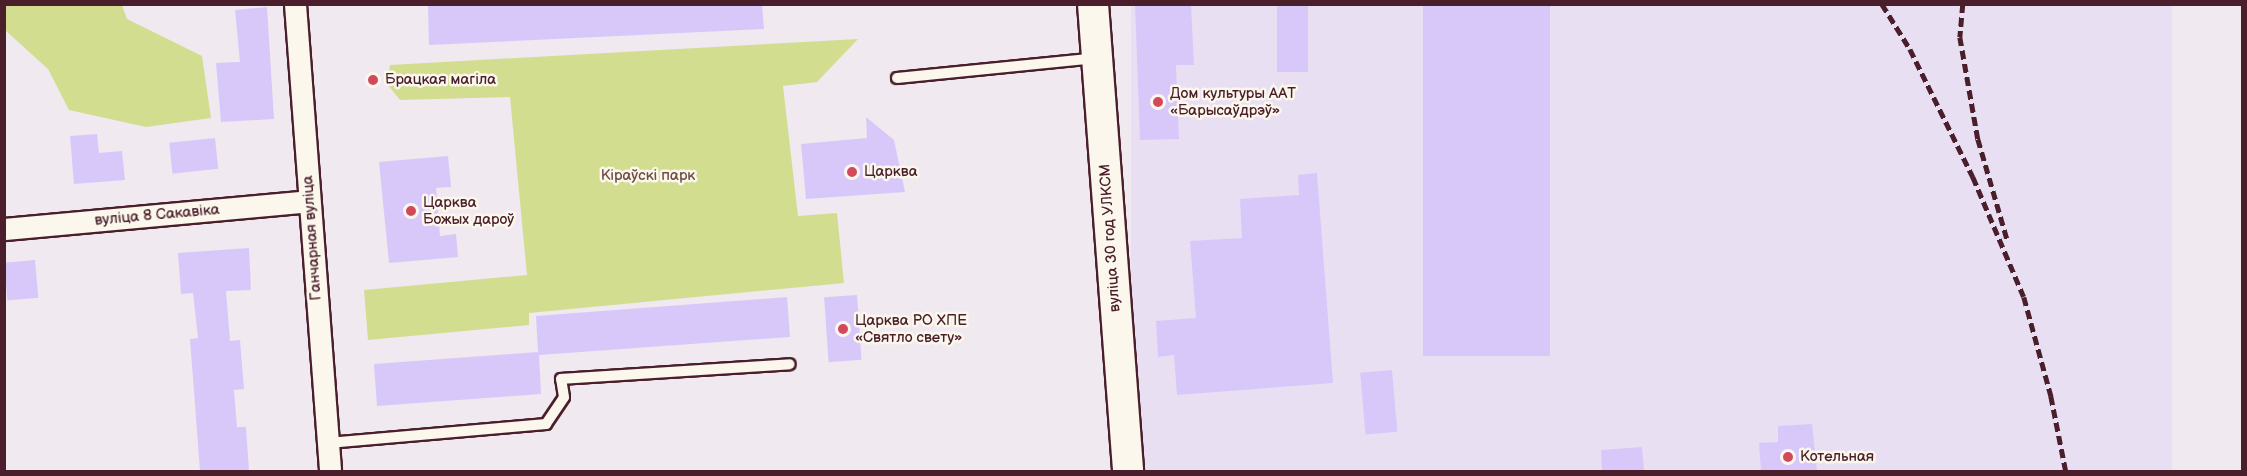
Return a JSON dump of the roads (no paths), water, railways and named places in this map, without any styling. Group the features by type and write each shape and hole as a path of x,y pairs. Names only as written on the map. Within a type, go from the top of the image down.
{"main road":[{"name":"вуліца 30 год УЛКСМ","path":"1093,4 1128,471"}],"street":[{"name":"Ганчарная вуліца","path":"295,4 330,471"},
{"name":"вуліца 8 Сакавіка","path":"4,229 309,201"}],"lane":[{"path":"897,78 1096,58"},
{"path":"328,442 546,424 564,397 561,379 790,364"}],"railway":[{"path":"1882,4 1910,49 1973,177 2024,297 2051,396 2066,472"},
{"path":"1963,4 1960,37 1978,139 2008,242"}],"place":[{"name":"Брацкая магіла","path":"373,80"},
{"name":"Дом культуры ААТ «Барысаўдрэў»","path":"1158,102"},
{"name":"Царква","path":"852,172"},
{"name":"Царква Божых дароў","path":"411,211"},
{"name":"Царква РО ХПЕ «Святло свету»","path":"843,329"},
{"name":"Котельная","path":"1788,457"}],"park label":[{"name":"Кіраўскі парк","path":"648,176"}]}
